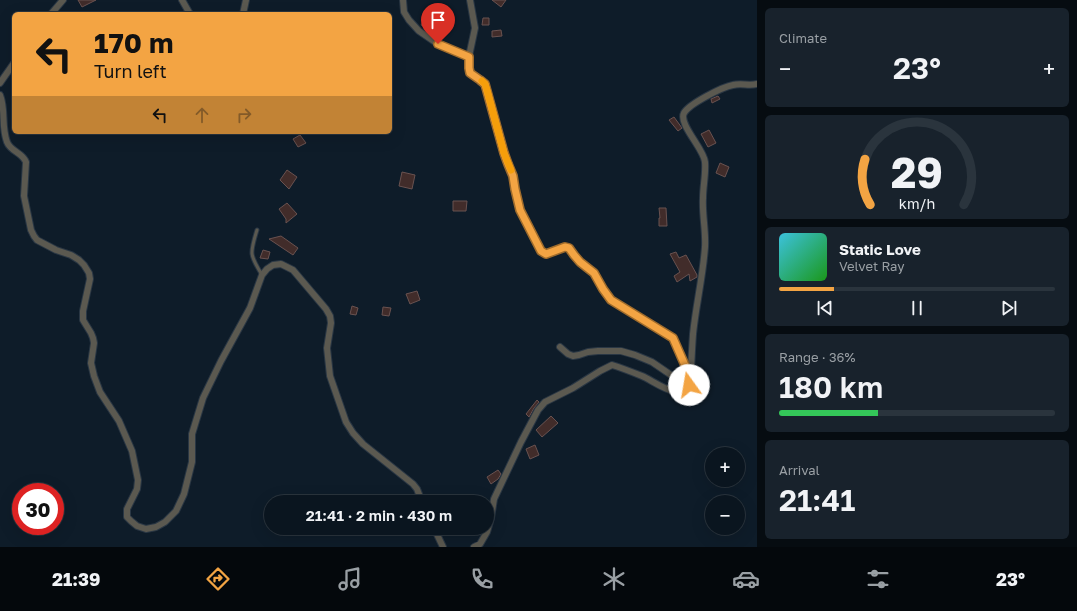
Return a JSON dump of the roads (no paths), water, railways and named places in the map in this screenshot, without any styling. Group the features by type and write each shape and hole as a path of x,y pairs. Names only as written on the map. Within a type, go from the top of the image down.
{"street":[{"path":"52,12 63,0"},
{"path":"182,0 189,12"},
{"path":"244,12 246,0"},
{"path":"403,0 404,12 419,31 438,44 469,57"},
{"path":"470,0 475,28 469,57 470,73 485,84 504,153 513,176 520,210 541,251 546,254 565,247 569,248 586,268 594,273 611,300 673,338 691,379"},
{"path":"0,83 12,66"},
{"path":"474,547 480,544 487,532 494,499 534,416 545,402 573,388 612,365 643,376 673,392 680,392 689,385 691,379 693,333 704,261 705,244 702,199 705,161 699,146 685,126 683,116 684,112 688,108 713,92 731,85 757,84"},
{"path":"0,95 4,106 3,124 7,142 10,147 24,158 26,162 24,196 31,230 38,240 79,260 89,273 90,280 83,311 83,320 91,333 94,343 91,363 100,392 119,421 132,451 138,480 137,489 127,509 127,517 137,526 146,529 156,528 165,522 176,511 184,494 192,462 192,434 203,398 250,308 262,275 273,265 281,264 293,270 326,309 330,316 331,323 327,348 330,376 346,422 362,444 413,484 419,495"},
{"path":"560,347 572,356 598,351 621,351 635,355 652,362 671,375 678,382 682,391"},
{"path":"437,535 443,547"}],"lane":[{"path":"257,230 251,250 252,257 262,275"}]}
